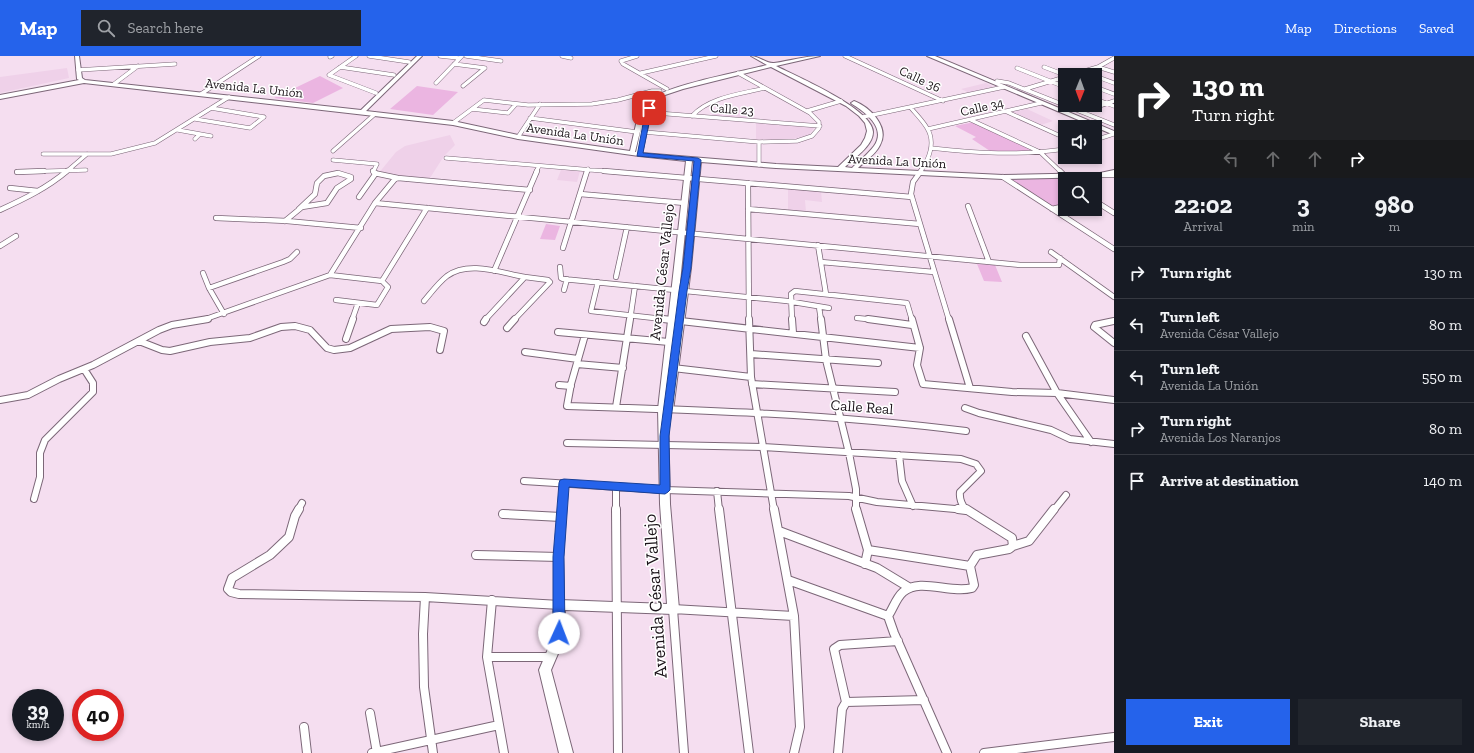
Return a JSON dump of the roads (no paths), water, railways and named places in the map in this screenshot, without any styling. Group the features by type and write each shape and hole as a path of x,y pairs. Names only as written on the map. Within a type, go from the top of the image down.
{"main road":[{"path":"930,56 1114,133"},
{"path":"937,56 1114,129"}],"street":[{"path":"77,56 78,70 82,80"},
{"path":"201,94 258,56"},
{"path":"356,56 329,75 376,93"},
{"path":"368,56 409,62"},
{"path":"359,112 394,75 415,56"},
{"path":"359,112 420,56"},
{"path":"440,56 460,57"},
{"path":"466,56 501,61"},
{"path":"562,56 571,58"},
{"path":"637,56 621,61 623,64 667,89"},
{"path":"641,73 716,56"},
{"path":"753,56 856,104 872,116 880,130 879,142 853,170"},
{"path":"762,56 772,64 841,101 863,117 870,131 869,141 840,169"},
{"path":"453,123 484,100 516,104 592,104 618,100 652,91 660,91 804,56"},
{"path":"639,154 644,132 645,112 654,101 666,92 772,64 818,56"},
{"name":"Calle 36","path":"845,56 943,101"},
{"path":"436,83 460,57"},
{"path":"1094,68 1112,61 1114,58"},
{"path":"78,70 175,64"},
{"path":"454,64 485,68 463,86"},
{"path":"114,84 138,66"},
{"path":"340,67 394,75"},
{"path":"1044,67 1058,73"},
{"path":"1098,67 1114,72"},
{"path":"1017,68 1058,84"},
{"path":"644,132 759,142 800,140 813,135 820,126 818,120 807,111 738,73"},
{"path":"1102,78 1114,83"},
{"path":"1025,89 1058,79"},
{"name":"Avenida La Unión","path":"0,96 82,80 453,123 518,137 639,154 759,165 1003,177 1058,178"},
{"path":"997,81 1009,83 1058,102"},
{"path":"863,117 1004,87"},
{"path":"692,116 697,110 706,105 765,88"},
{"path":"1102,89 1114,94"},
{"path":"632,153 637,132 648,100 660,91"},
{"path":"43,154 111,154 153,144 178,130 229,97"},
{"path":"807,111 841,101"},
{"path":"1102,106 1114,101"},
{"path":"1102,102 1114,106"},
{"name":"Calle 34","path":"928,129 1041,103"},
{"path":"472,109 503,114 508,113 516,104"},
{"path":"518,137 540,104"},
{"path":"195,119 250,128 264,117 211,108"},
{"path":"911,108 928,129 931,139 931,148 928,161 912,185 912,197 970,388"},
{"path":"1006,111 1058,135"},
{"name":"Calle 23","path":"645,112 820,126"},
{"path":"1082,112 1114,125"},
{"path":"333,151 375,114"},
{"path":"530,118 637,132"},
{"path":"971,120 1040,152 1061,172"},
{"path":"178,130 211,136"},
{"path":"1102,137 1114,133"},
{"path":"195,138 200,134"},
{"path":"759,142 759,165"},
{"path":"931,148 973,152 1040,152 1058,150"},
{"path":"0,210 58,179 87,154"},
{"path":"446,158 912,197"},
{"name":"Avenida César Vallejo","path":"665,409 673,368 682,232 688,178 694,159"},
{"name":"Avenida César Vallejo","path":"679,291 687,268 691,233 696,179 694,159"},
{"path":"333,160 377,164 373,172 376,173"},
{"path":"494,272 539,166"},
{"path":"563,248 588,169"},
{"path":"17,172 86,170"},
{"name":"Avenida La Unión","path":"1102,175 1114,172"},
{"path":"286,221 315,194 316,186 324,176 340,173 351,177 351,179 337,188 327,203 299,209"},
{"path":"376,173 398,178 530,190"},
{"path":"359,197 376,173"},
{"path":"1102,175 1114,175"},
{"path":"1003,177 1114,249"},
{"path":"330,275 375,203 395,179 398,178"},
{"path":"748,183 749,329 752,381 756,412 794,616 800,727 794,753"},
{"path":"10,188 38,191"},
{"path":"580,194 685,204"},
{"path":"375,203 1020,265 1057,265 1060,264 1060,258"},
{"path":"1102,205 1114,213"},
{"path":"968,206 989,262"},
{"path":"382,282 427,208"},
{"path":"1052,209 1058,208"},
{"path":"748,209 920,224"},
{"path":"216,218 286,221 360,228"},
{"path":"616,277 627,227"},
{"path":"0,246 16,236"},
{"path":"818,245 826,294"},
{"path":"209,288 283,262 290,259 297,252"},
{"path":"1051,252 1114,297"},
{"path":"821,262 934,272"},
{"path":"560,267 561,278 567,279 812,304 819,307 829,308"},
{"path":"424,302 450,274 456,271 470,269 548,280 550,282 507,328"},
{"path":"203,273 209,288 224,314"},
{"path":"0,400 28,395 172,325 206,320 330,275 382,282 388,286 377,305 336,300"},
{"path":"484,322 525,277"},
{"path":"564,290 567,279"},
{"path":"598,282 591,311 749,329 822,335 920,348"},
{"path":"616,408 635,286"},
{"path":"793,333 790,302 791,294 795,291 907,303 912,325 920,348 917,365 923,384 1056,393 1114,400"},
{"path":"1108,293 1114,292"},
{"path":"346,339 358,303"},
{"path":"819,307 826,360 849,453 856,489 856,509 868,550 865,564"},
{"path":"856,318 912,325"},
{"path":"1114,320 1095,325 1094,327 1114,343"},
{"name":"Avenida César Vallejo","path":"676,321 670,342 664,440 665,490 684,753"},
{"path":"139,340 162,350 179,351 210,342 250,338 281,327 295,326 310,330 327,348 334,350 350,348 391,329 430,327 444,331 440,350"},
{"path":"558,332 670,342"},
{"path":"559,385 571,386 585,335"},
{"path":"1026,336 1056,393 1091,442"},
{"path":"525,352 578,362 622,368"},
{"path":"751,354 878,363"},
{"path":"673,368 752,381 895,392"},
{"path":"34,499 40,477 40,453 45,440 93,392 94,386 92,379 84,369"},
{"name":"Calle Real","path":"571,386 567,406 756,412 903,423 966,431"},
{"path":"965,408 1051,430 1070,439 1114,444"},
{"path":"567,443 664,440 961,459 976,463 980,467 981,472 960,492 959,497 961,504 966,510 1006,533 1012,538 1012,546"},
{"path":"899,455 902,481 913,506"},
{"path":"524,481 665,490 856,497 877,502 966,510"},
{"path":"564,483 559,557 560,606 557,642 546,667 546,675 566,753"},
{"path":"616,487 618,753"},
{"path":"717,491 749,753"},
{"path":"888,616 903,592 910,588 921,586 949,590 967,590 972,588 974,585 970,566 979,554 1009,549 1012,546 1029,541 1066,495"},
{"path":"302,503 295,516 289,537 270,555 232,578 228,589 231,592 239,594 425,597 492,600 560,606 673,609 794,616"},
{"path":"503,514 562,517"},
{"path":"779,531 877,568 910,588"},
{"path":"868,550 970,566"},
{"path":"476,555 559,557"},
{"path":"788,580 888,616 947,753"},
{"path":"425,597 423,634 424,687 433,753"},
{"path":"492,600 487,657 504,753"},
{"path":"838,753 842,709 846,702 834,649 840,646 898,641"},
{"path":"487,657 550,658"},
{"path":"846,702 924,700"},
{"path":"370,713 375,753 499,725"},
{"path":"304,727 307,753"},
{"path":"984,753 1012,751 1114,737"}]}
